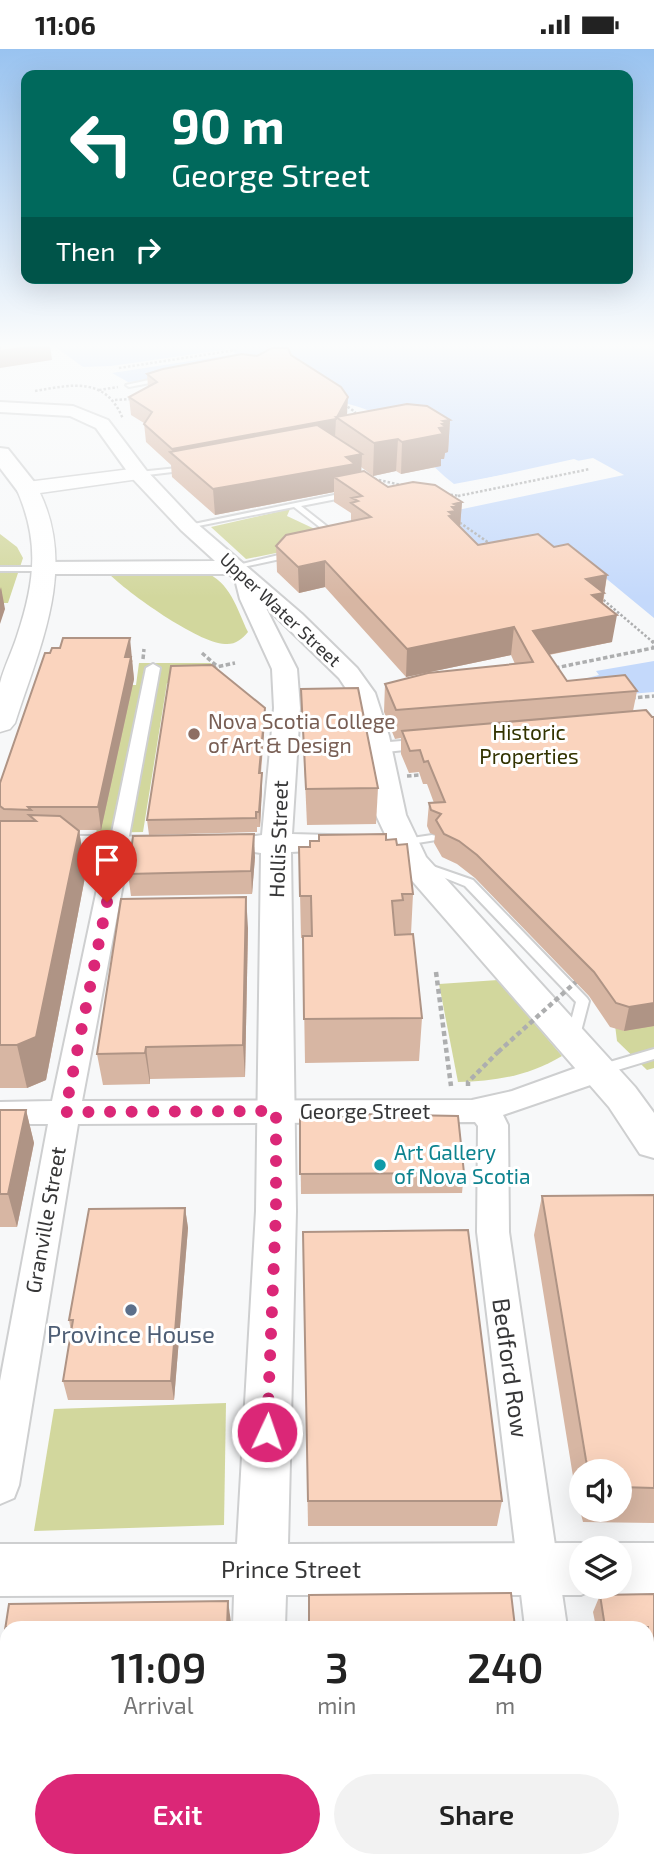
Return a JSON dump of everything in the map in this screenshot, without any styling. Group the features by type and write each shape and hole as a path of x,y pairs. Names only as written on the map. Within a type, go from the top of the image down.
{"main road":[{"path":"0,454 38,506 47,547 39,605 0,723"},
{"path":"0,489 139,474"}],"street":[{"name":"Upper Water Street","path":"108,428 139,474 188,526 306,630 358,685 377,748 391,815 572,1044 622,1097 654,1143"},
{"path":"44,569 240,572"},
{"name":"Hollis Street","path":"240,572 256,613 284,661 283,692 287,708 276,843 276,1211 259,1621"},
{"name":"Granville Street","path":"0,1485 65,1112 118,847 148,663"},
{"path":"377,748 438,743"},
{"path":"0,845 118,847 276,843 416,847"},
{"name":"George Street","path":"0,1113 276,1111 476,1098 598,1071"},
{"name":"Bedford Row","path":"476,1098 493,1125 493,1232 513,1401 560,1569 547,1621"},
{"name":"Prince Street","path":"0,1570 560,1569"},
{"path":"632,1569 654,1569"}],"lane":[{"path":"139,474 197,467"},
{"path":"188,526 371,490 369,478"},
{"path":"295,504 341,543 328,546"},
{"path":"240,572 301,552"},
{"path":"0,569 44,569"},
{"path":"598,1071 654,1054"}],"path":[{"path":"440,500 590,469"},
{"path":"369,478 401,482 409,488"},
{"path":"439,493 460,496"},
{"path":"446,513 499,551"},
{"path":"548,670 653,648 654,643 594,592"},
{"path":"144,649 148,663 219,668 235,663"},
{"path":"202,653 219,668"},
{"path":"555,668 560,674"},
{"path":"632,708 626,698 654,696"},
{"path":"476,1098 468,1081 588,971"},
{"path":"436,972 452,1086"}],"green space":[{"path":"290,509 287,516 319,531 310,546 246,559 211,527"},
{"path":"0,534 17,547 23,558 8,603 0,603"},
{"path":"204,572 213,576 226,589 248,632 235,642 225,644 213,641 181,626 147,604 108,573"},
{"path":"139,663 211,663 207,682 167,683 143,832 96,833 127,685 136,685"},
{"path":"498,980 562,1056 512,1076 458,1082 439,984"},
{"path":"654,1022 654,1068 647,1070 617,1041 615,1025"},
{"path":"226,1403 224,1525 34,1531 54,1409"}],"water":[{"path":"397,428 654,428 654,618 568,547 459,567 434,515 624,475 593,458 454,484"},
{"path":"654,661 654,692 592,697 572,682 599,675 596,671"}],"pier":[{"path":"574,459 584,463 451,486"}],"building":[{"path":"148,428 288,428 172,449"},
{"path":"302,428 321,428 362,454 346,457 355,464 213,489 170,452"},
{"path":"352,428 440,428 443,434 402,442 398,439 374,443"},
{"path":"364,471 388,487 413,482 435,485 462,502 454,504 458,506 452,507 456,511 449,512 453,515 449,516 478,545 538,534 554,547 568,544 607,575 586,579 604,593 592,595 617,615 533,631 567,681 625,675 637,691 396,710 385,684 428,673 533,662 514,627 407,649 325,561 298,567 276,546 286,535 371,517 351,503 358,501 352,498 362,496 334,477"},
{"path":"63,638 130,638 125,657 131,657 98,807 4,809 0,806 0,783 45,653 50,653 52,648 60,648"},
{"path":"212,665 265,708 259,773 262,773 259,812 256,812 256,818 147,820 171,666"},
{"path":"358,688 378,788 306,789 301,689"},
{"path":"646,710 654,717 654,1003 629,1007 616,1003 594,972 477,855 459,841 444,834 436,820 441,814 431,810 429,803 445,802 428,761 424,762 420,750 410,751 402,731"},
{"path":"29,815 60,816 79,831 36,1037 17,1045 0,1045 0,821 36,821"},
{"path":"254,834 251,871 128,874 133,836"},
{"path":"386,834 386,840 396,839 397,845 407,844 413,894 402,894 403,900 392,901 395,935 413,934 422,1018 304,1019 303,936 312,936 311,896 300,896 299,847 310,847 310,841 319,841 319,835"},
{"path":"246,897 243,1045 146,1047 145,1053 97,1054 121,899"},
{"path":"0,1110 26,1110 8,1194 0,1194"},
{"name":"Art Gallery of Nova Scotia","path":"356,1114 458,1116 464,1173 300,1174 300,1117 356,1117"},
{"path":"654,1195 654,1488 632,1487 632,1459 586,1459 542,1196"},
{"name":"Province House","path":"185,1208 171,1381 63,1381 73,1320 69,1320 89,1209"},
{"path":"468,1230 502,1501 308,1501 303,1232"},
{"path":"511,1593 514,1621 309,1621 309,1595"},
{"path":"632,1594 654,1594 654,1621 604,1621 601,1599 632,1599"},
{"path":"228,1601 227,1621 6,1621 9,1604"}],"place":[{"name":"Nova Scotia College of Art & Design","path":"194,734"},
{"name":"Art Gallery of Nova Scotia","path":"380,1165"},
{"name":"Province House","path":"131,1310"}],"route":[{"path":"107,902 65,1112 276,1111 276,1211 267,1432"}],"park label":[{"name":"Historic Properties","path":"529,745"}]}
